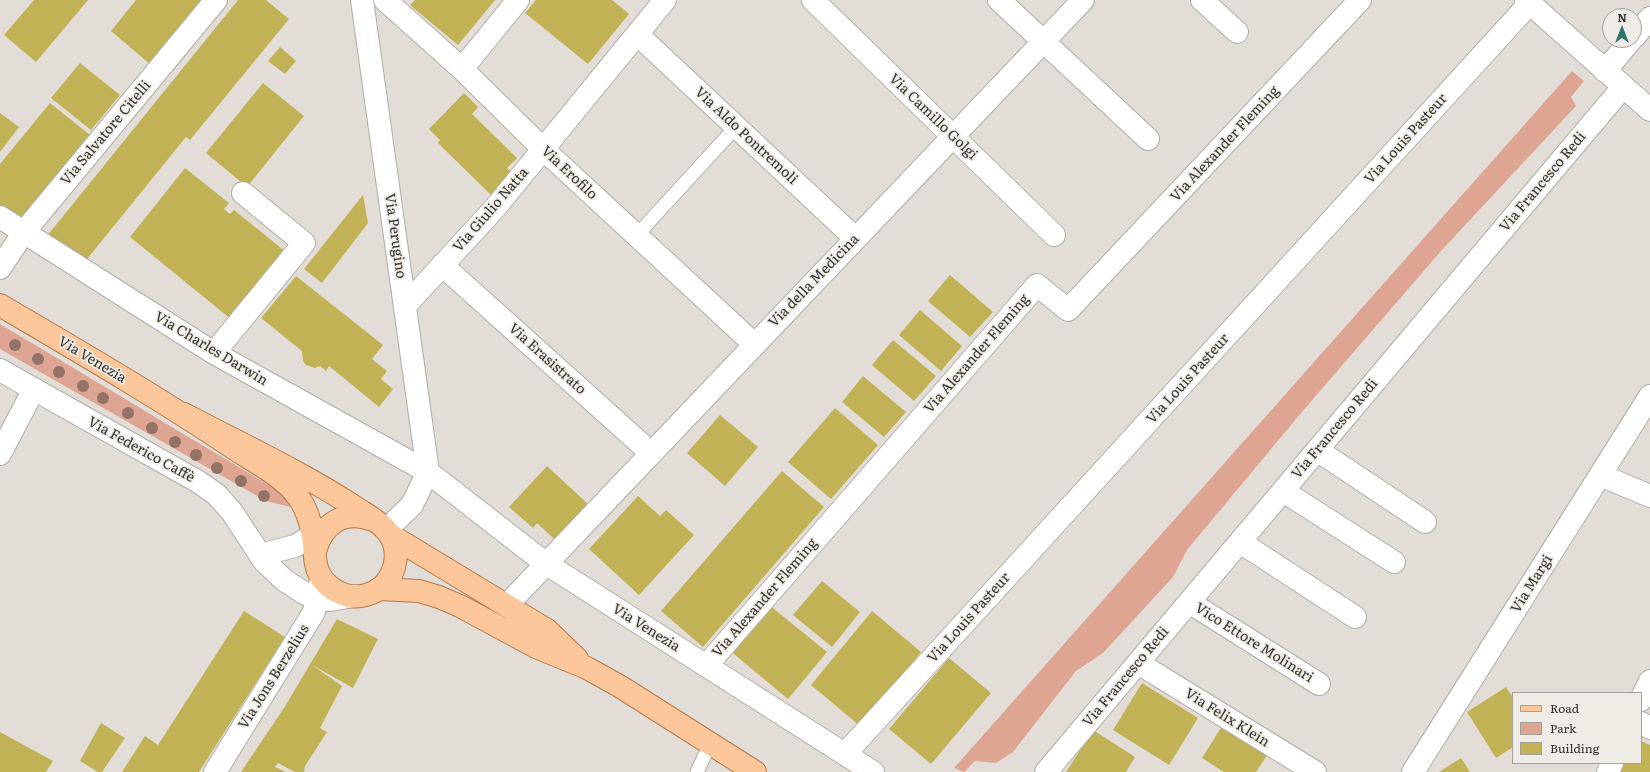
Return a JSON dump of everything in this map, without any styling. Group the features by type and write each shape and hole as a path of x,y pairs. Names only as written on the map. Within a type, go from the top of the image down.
{"main road":[{"name":"Via Venezia","path":"0,305 184,414"},
{"path":"184,414 331,492 384,528 547,630 587,668"},
{"path":"184,414 284,481 300,499 318,538 316,565 321,577 329,587 341,594 354,596 367,595 379,589 388,581 394,570 396,558 395,546 384,528 364,517 350,516 337,520 318,538"},
{"path":"379,589 419,591 439,597 460,606 536,647 587,668 621,687 756,772"}],"street":[{"name":"Via Salvatore Citelli","path":"0,268 24,232 216,0"},
{"name":"Via Perugino","path":"362,0 428,472"},
{"name":"Via Erofilo","path":"385,0 462,69 543,149 754,344"},
{"path":"462,69 518,0"},
{"name":"Via Giulio Natta","path":"404,306 495,208 665,0"},
{"name":"Via Camillo Golgi","path":"813,0 1054,235"},
{"path":"999,0 1148,139"},
{"name":"Via della Medicina","path":"507,605 545,563 1083,0"},
{"path":"1202,0 1237,32"},
{"name":"Via Alexander Fleming","path":"706,666 1037,285 1068,310 1360,0"},
{"path":"1528,2 1650,110"},
{"name":"Via Louis Pasteur","path":"845,754 1528,2"},
{"path":"1642,28 1650,18"},
{"name":"Via Aldo Pontremoli","path":"637,34 855,238"},
{"path":"1605,71 1624,48"},
{"name":"Via Francesco Redi","path":"1046,772 1623,87"},
{"path":"214,353 304,243 243,193"},
{"name":"Via Charles Darwin","path":"0,217 214,353 428,472"},
{"name":"Via Erasistrato","path":"442,265 651,453"},
{"name":"Via Federico Caffè","path":"0,370 204,485 216,494 232,512 260,555 284,580 317,599"},
{"path":"0,454 34,389"},
{"name":"Via Margi","path":"1413,772 1650,396"},
{"path":"1317,450 1425,522"},
{"path":"384,528 412,505 428,472"},
{"name":"Via Venezia","path":"428,472 545,563 873,772"},
{"path":"1600,475 1650,496"},
{"path":"1283,491 1394,562"},
{"path":"260,555 295,546 318,538"},
{"path":"1240,542 1355,617"},
{"name":"Via Jons Berzelius","path":"215,772 314,612 321,577"},
{"path":"317,599 330,600 354,596"},
{"name":"Vico Ettore Molinari","path":"1189,602 1319,684"},
{"name":"Via Felix Klein","path":"1138,663 1315,772"},
{"path":"1642,698 1650,680"}],"lane":[{"path":"636,235 736,127"},
{"path":"697,772 710,744"}],"green space":[{"path":"1572,71 1584,81 1571,97 1576,106 1441,251 1301,413 1187,550 1173,577 1103,653 1076,671 1013,752 996,763 975,761 964,772 954,768"},
{"path":"0,324 287,496 295,508 266,501 0,349"}],"building":[{"path":"34,0 88,0 36,62 4,35"},
{"path":"136,0 204,0 151,65 111,31"},
{"path":"238,0 266,0 289,19 190,140 186,137 83,264 47,236"},
{"path":"415,0 495,0 458,45 410,5"},
{"path":"536,0 612,0 629,14 588,64 525,13"},
{"path":"280,47 296,61 285,74 268,61"},
{"path":"80,63 120,95 91,130 51,98"},
{"path":"263,83 304,116 247,187 206,153"},
{"path":"464,93 478,107 472,114 517,158 507,168 512,173 491,195 438,143 440,140 429,129"},
{"path":"50,103 90,135 20,221 0,205 0,164"},
{"path":"0,113 19,127 0,152"},
{"path":"185,168 229,203 224,209 230,214 234,210 286,252 232,320 130,237"},
{"path":"363,195 368,223 322,283 304,269"},
{"path":"950,275 993,312 970,337 928,301"},
{"path":"296,276 383,345 372,359 387,371 381,379 393,389 379,407 329,366 326,371 320,366 315,368 306,365 303,361 302,351 261,318"},
{"path":"920,310 962,346 941,371 899,335"},
{"path":"893,340 936,376 914,401 872,365"},
{"path":"863,376 906,412 884,437 842,402"},
{"path":"835,408 878,445 831,499 788,462"},
{"path":"720,415 758,447 725,486 687,453"},
{"path":"547,466 588,504 555,540 537,523 533,528 509,507"},
{"path":"782,471 824,507 703,647 661,611"},
{"path":"638,496 660,516 666,510 694,535 639,595 589,549"},
{"path":"822,581 860,612 832,647 793,615"},
{"path":"768,604 827,652 788,699 729,650"},
{"path":"244,611 285,637 199,772 122,772 145,736 158,745"},
{"path":"872,611 921,652 860,726 811,685"},
{"path":"337,619 378,639 353,688 312,665 342,686 320,728 327,732 305,766 304,772 295,772 278,763 275,767 286,772 241,772 284,708"},
{"path":"949,658 991,693 931,764 889,729"},
{"path":"1142,683 1198,718 1169,765 1113,730"},
{"path":"1506,687 1512,696 1512,748 1496,758 1467,712"},
{"path":"101,723 125,738 102,772 98,772 80,761"},
{"path":"1224,723 1269,752 1256,772 1224,772 1202,758"},
{"path":"1093,730 1135,757 1126,772 1066,772"},
{"path":"0,732 53,761 46,772 0,772"},
{"path":"1642,741 1650,745 1650,772 1615,772 1619,764 1642,764"},
{"path":"1461,758 1470,772 1439,772"}]}
